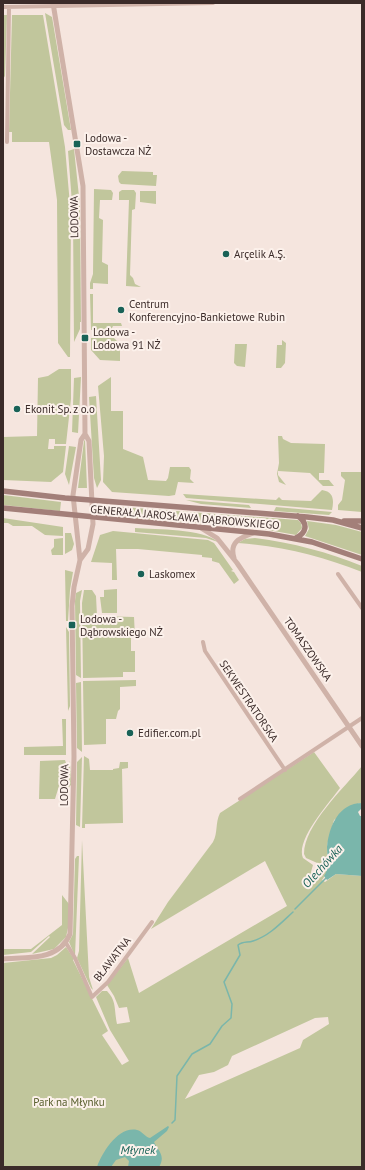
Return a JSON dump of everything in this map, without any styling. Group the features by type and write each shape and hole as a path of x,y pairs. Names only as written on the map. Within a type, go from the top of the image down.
{"main road":[{"name":"GENERAŁA JAROSŁAWA DĄBROWSKIEGO","path":"3,491 73,499 333,520 362,521"},
{"name":"GENERAŁA JAROSŁAWA DĄBROWSKIEGO","path":"3,508 75,517 255,532 296,538 326,546 362,559"},
{"path":"296,538 303,534 305,529 303,520 298,516"},
{"name":"GENERAŁA JAROSŁAWA DĄBROWSKIEGO","path":"333,520 362,528"}],"street":[{"path":"3,7 53,4 213,3"},
{"name":"LODOWA","path":"53,4 83,186 85,434 89,441 93,527 88,549 80,560"},
{"path":"7,142 9,7"},
{"name":"LODOWA","path":"66,943 70,928 73,830 72,606 74,587 80,560 73,499 81,440 85,434"},
{"name":"TOMASZOWSKA","path":"200,528 217,538 236,563 362,746"},
{"path":"236,563 233,552 235,542 240,538 255,532"},
{"path":"338,574 362,608"},
{"name":"SEKWESTRATORSKA","path":"203,642 205,651 285,770"},
{"path":"240,799 362,718"},
{"name":"BŁAWATNA","path":"66,943 75,958 92,997 108,982 152,922"},
{"path":"3,960 48,955 56,952 66,943"}],"green space":[{"path":"45,13 52,17 71,130 68,130 64,125"},
{"path":"3,15 7,15 5,76 3,79"},
{"path":"12,15 43,15 65,147 71,217 70,357 68,357 58,343 57,200 49,142 12,142 12,132 9,132"},
{"path":"74,149 80,206 81,322 80,329 74,342 73,216 68,151"},
{"path":"122,171 153,172 153,175 157,175 156,186 121,184 118,176"},
{"path":"94,189 111,190 113,193 112,200 100,200 99,218 103,220 102,262 108,265 108,284 93,283 93,289 90,289 93,274"},
{"path":"122,190 134,190 136,193 135,209 132,210 130,275 135,284 141,287 126,286 129,200 119,200 119,192"},
{"path":"140,191 156,191 156,204 140,202"},
{"path":"90,294 93,294 93,323 121,323 122,326 113,326 111,330 91,330"},
{"path":"91,338 114,338 120,344 120,361 100,360 91,350"},
{"path":"282,340 286,343 285,363 281,368 276,368 277,345 282,345"},
{"path":"235,344 247,344 245,367 237,366 234,363"},
{"path":"59,369 71,369 71,399 66,444 55,444 55,439 49,439 48,449 54,449 54,446 66,446 63,472 51,482 3,480 3,437 37,436 38,378 48,376"},
{"path":"81,377 78,433 72,432 74,378"},
{"path":"111,377 111,411 123,411 123,449 143,457 148,480 166,481 170,467 189,467 191,470 190,479 194,483 178,482 175,495 169,496 112,492 103,482 104,456 98,386"},
{"path":"96,396 101,480 97,488 94,478 89,397"},
{"path":"278,436 282,436 283,439 291,443 325,444 324,473 319,473 319,480 329,480 334,486 323,486 310,473 278,471 278,475 286,485 279,482 277,474 279,463"},
{"path":"85,440 87,488 78,488 84,441"},
{"path":"69,446 76,447 69,485 65,474"},
{"path":"341,472 362,472 362,512 338,510 338,505 342,500 345,480 341,476"},
{"path":"322,490 329,493 332,497 332,510 186,498 183,494 276,500 279,497 282,500 311,501"},
{"path":"3,495 61,502 60,511 3,505"},
{"path":"186,500 249,505 251,508 201,504"},
{"path":"109,506 298,520 301,523 302,528 296,535 257,528 109,516"},
{"path":"276,507 332,512 329,515 274,511"},
{"path":"3,518 63,527 63,536 45,535 32,526 13,526 8,523 3,523"},
{"path":"307,521 336,525 362,532 362,555 305,536 309,529"},
{"path":"135,528 191,532 211,537 218,542 206,538 135,532"},
{"path":"113,531 208,540 214,543 233,570 231,571 234,572 239,580 234,584 219,563 212,561 212,558 202,557 202,555 138,549 116,549 117,580 112,580 112,563 91,562 100,535"},
{"path":"65,533 71,533 74,544 72,550 65,554"},
{"path":"63,538 63,555 52,555 51,550 54,547 54,539"},
{"path":"255,538 297,545 336,556 362,566 362,572 332,561 286,549 238,543 245,539"},
{"path":"65,570 73,572 68,621 66,621"},
{"path":"117,589 117,613 102,613 100,597 104,597 104,590"},
{"path":"82,590 80,601 81,678 76,675 75,601 76,593"},
{"path":"84,590 92,590 96,596 97,616 134,617 135,637 131,638 131,651 135,651 135,672 123,672 123,677 83,678 82,603"},
{"path":"66,627 69,632 70,706 68,711"},
{"path":"136,680 136,686 120,687 120,709 116,719 106,719 106,744 84,745 83,681"},
{"path":"81,682 82,752 77,748 76,683"},
{"path":"62,719 66,719 66,755 24,755 24,747 63,746"},
{"name":"Park na Młynku","path":"314,752 340,788 322,812 315,822 304,841 302,850 303,858 313,865 311,872 319,876 324,866 306,858 304,854 306,843 311,831 326,807 362,766 362,803 359,803 334,820 327,845 328,871 322,880 325,882 336,874 362,876 362,1167 3,1167 3,963 51,958 66,947 74,959 73,960 108,1031 102,1035 122,1065 129,1061 110,1030 96,997 102,991 107,991 114,1002 117,1024 130,1022 127,1007 119,1008 107,985 128,958 139,993 287,906 265,861 151,929 168,902 213,842 216,835 220,813","holes":["328,1017 329,1024 303,1040 300,1048 185,1099 199,1075 214,1072 228,1065 232,1056 315,1018"]},
{"path":"84,756 89,759 90,770 113,770 119,768 120,762 128,762 128,768 122,769 123,823 85,824 85,828 82,828"},
{"path":"82,757 80,827 76,825 77,762"},
{"path":"65,760 66,763 55,799 39,799 40,761"},
{"path":"70,761 71,785 59,797"},
{"path":"82,840 89,977 93,990 77,958 79,951"},
{"path":"79,856 75,956 69,942 73,934 75,859"},
{"path":"62,895 69,904 66,937 54,949 32,954 50,937 49,936 31,952 3,955 3,949 31,949 62,925"}],"water":[{"path":"362,803 362,808 358,812 360,816 362,816 362,876 336,874 327,880 324,876 328,866 327,847 333,824 341,811 354,804"},
{"name":"Młynek","path":"168,1126 167,1131 154,1142 162,1156 159,1167 128,1167 129,1161 125,1157 116,1160 111,1167 97,1167 107,1148 117,1136 123,1132 137,1130 150,1138"}],"waterway":[{"name":"Olechówka","path":"295,909 328,876"},
{"name":"Olechówka","path":"172,1123 175,1120 177,1076 192,1054 210,1044 222,1026 231,1018 232,1004 224,982 240,955 238,945 259,939 274,929 293,912"}],"place":[{"name":"Lodowa - Dostawcza NŻ","path":"77,144"},
{"name":"Arçelik A.Ş.","path":"226,254"},
{"name":"Centrum Konferencyjno-Bankietowe Rubin","path":"121,310"},
{"name":"Lodowa - Lodowa 91 NŻ","path":"85,338"},
{"name":"Ekonit Sp. z o.o","path":"17,409"},
{"name":"Laskomex","path":"141,574"},
{"name":"Lodowa - Dąbrowskiego NŻ","path":"72,625"},
{"name":"Edifier.com.pl","path":"130,733"}]}
